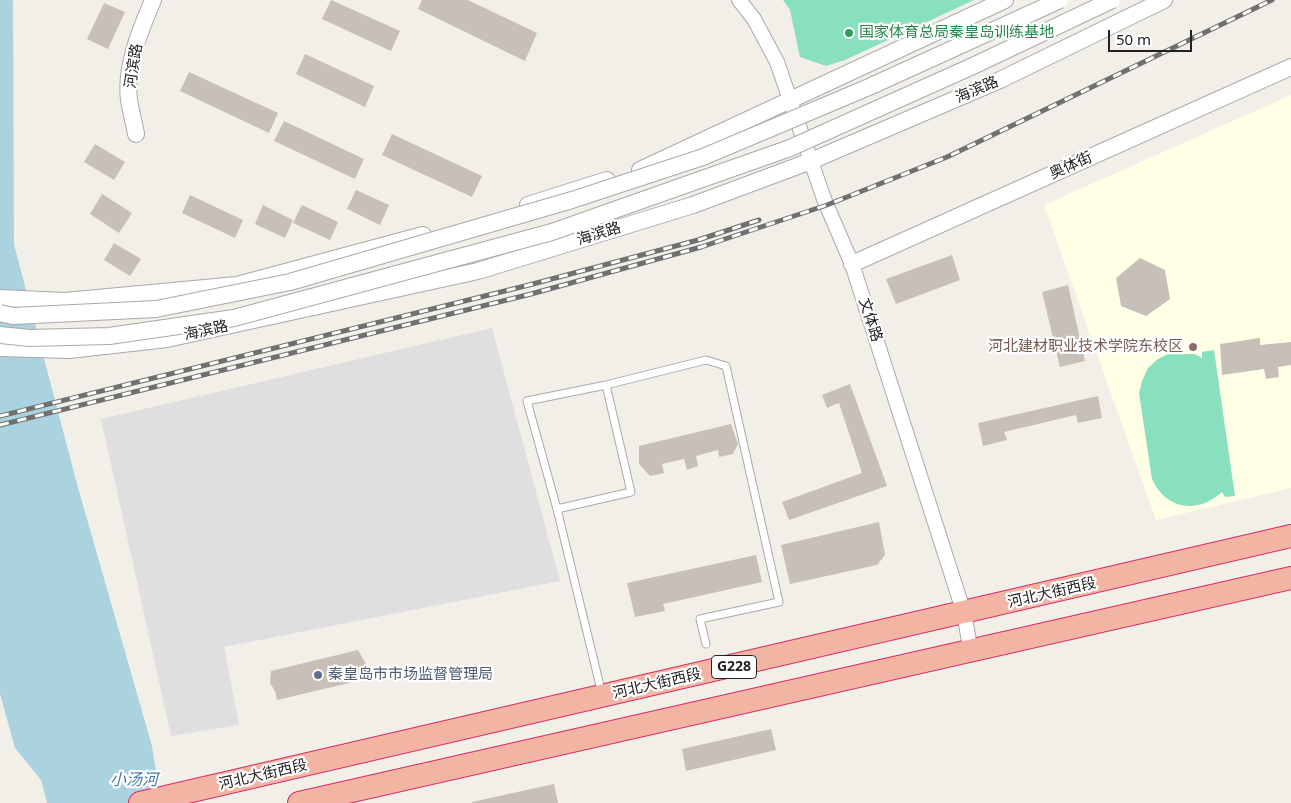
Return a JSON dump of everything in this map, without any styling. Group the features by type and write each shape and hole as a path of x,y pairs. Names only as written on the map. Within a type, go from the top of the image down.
{"highway":[{"name":"河北大街西段","path":"140,803 1291,536"},
{"name":"G228","path":"299,803 343,798 1291,578"}],"street":[{"name":"河滨路","path":"136,134 129,99 129,76 135,48 153,0"},
{"name":"文体路","path":"740,0 754,19 777,62 811,161 852,264 964,613 971,652"},
{"path":"0,298 65,301 237,285 465,224 652,167 790,99 1005,0"},
{"name":"海滨路","path":"0,314 13,316 165,308 290,282 572,200 703,157 869,87 1060,0"},
{"name":"海滨路","path":"0,335 29,338 109,336 234,318 552,232 790,148 975,65 1112,0"},
{"name":"海滨路","path":"0,348 69,350 167,339 478,271 693,205 811,161 1000,80 1164,0"},
{"name":"奥体街","path":"852,264 1291,67"}],"lane":[{"path":"603,697 527,401 606,385 706,360 726,366 779,602 700,619 706,644"},
{"path":"556,509 631,492 606,385"}],"shaded area":[{"name":"河北建材职业技术学院东校区","path":"1291,95 1291,488 1156,520 1044,205"},
{"path":"492,328 560,581 224,647 239,725 171,736 101,419"}],"green space":[{"name":"国家体育总局秦皇岛训练基地","path":"783,0 974,0 845,60 826,66 800,57 790,10"},
{"path":"1214,350 1235,496 1225,497 1222,492 1203,504 1193,506 1174,503 1165,497 1152,479 1139,393 1142,381 1148,368 1158,359 1168,354 1195,354 1202,358 1202,352"}],"water":[{"name":"小汤河","path":"0,0 13,0 14,244 77,484 152,746 161,803 47,803 41,780 15,748 0,694"}],"building":[{"path":"331,0 400,31 391,51 322,19"},
{"path":"422,0 468,0 537,33 525,61 418,9"},
{"path":"104,3 125,12 108,49 87,39"},
{"path":"305,54 374,86 365,107 296,74"},
{"path":"189,72 278,113 269,133 180,91"},
{"path":"284,121 364,159 355,179 274,141"},
{"path":"392,134 482,176 472,197 382,155"},
{"path":"95,144 125,162 114,180 84,162"},
{"path":"356,190 389,205 380,225 347,209"},
{"path":"102,194 132,213 119,233 90,214"},
{"path":"190,195 243,220 235,238 182,213"},
{"path":"263,205 293,220 285,238 255,224"},
{"path":"302,205 338,222 330,240 293,223"},
{"path":"114,243 141,259 130,276 104,260"},
{"path":"952,255 960,280 896,304 886,279"},
{"path":"1140,258 1165,270 1170,299 1146,316 1121,306 1116,278"},
{"path":"1068,285 1085,361 1060,367 1042,292"},
{"path":"1260,338 1260,345 1291,342 1291,365 1278,367 1279,377 1266,379 1264,369 1222,375 1220,344"},
{"path":"850,384 887,486 789,520 782,502 862,473 839,403 827,408 822,395"},
{"path":"1098,396 1102,418 1078,423 1076,415 1004,432 1007,440 983,446 978,423"},
{"path":"731,424 738,444 733,454 719,457 718,450 696,456 698,466 687,470 684,459 662,464 664,473 650,476 639,464 639,446"},
{"path":"879,522 885,555 877,565 790,584 781,545"},
{"path":"756,555 762,582 663,604 665,611 635,617 627,583"},
{"name":"秦皇岛市市场监督管理局","path":"358,650 367,666 364,672 366,679 277,700 275,691 270,683 271,671"},
{"path":"771,729 776,750 686,771 682,749"},
{"path":"554,784 558,803 472,803 472,802"}],"railway":[{"path":"0,425 531,294 701,247 827,205 947,157 1272,0"},
{"path":"0,416 529,285 698,240 759,220"}],"place":[{"name":"国家体育总局秦皇岛训练基地","path":"849,33"},
{"name":"河北建材职业技术学院东校区","path":"1193,347"},
{"name":"秦皇岛市市场监督管理局","path":"318,675"}]}
